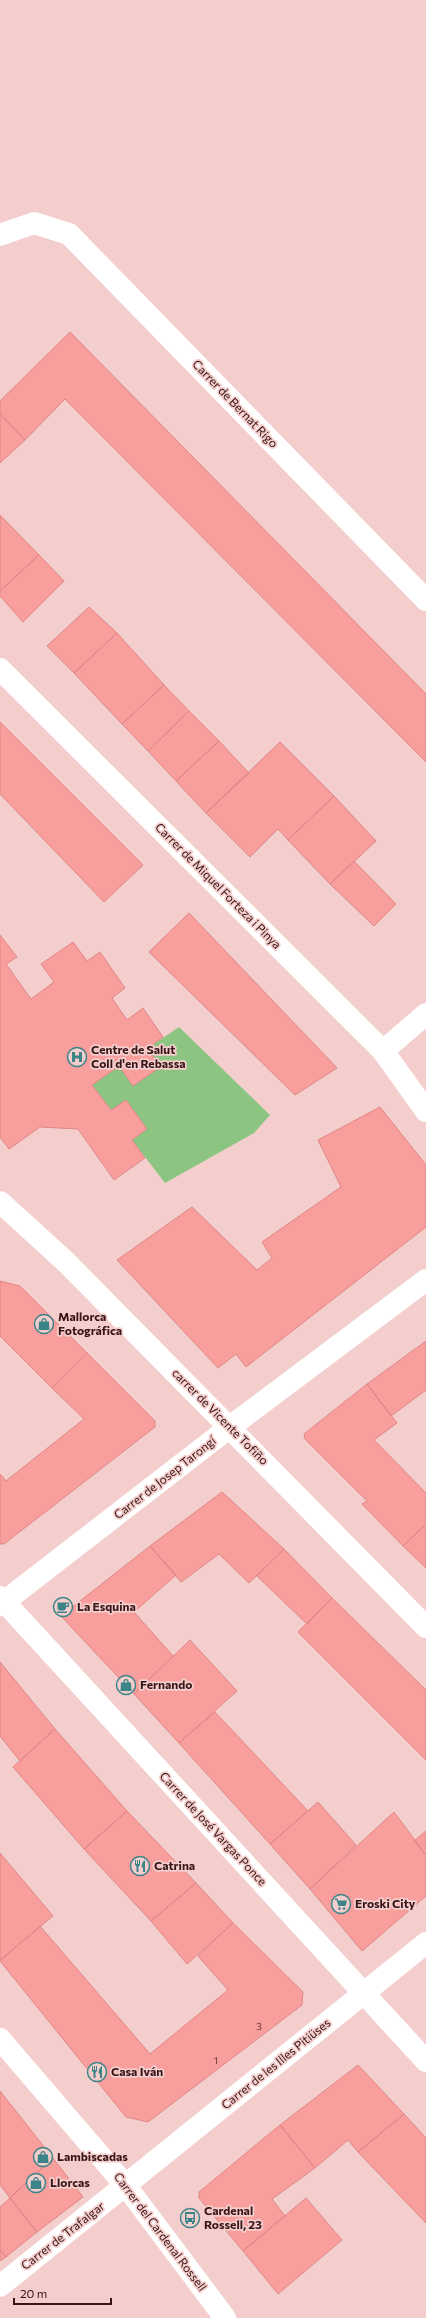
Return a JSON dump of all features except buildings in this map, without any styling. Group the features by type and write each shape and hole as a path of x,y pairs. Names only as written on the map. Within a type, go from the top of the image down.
{"street":[{"name":"Carrer de Bernat Rigo","path":"0,235 34,223 69,234 426,600"},
{"name":"Carrer de Miquel Forteza i Pinya","path":"0,668 383,1051 426,1111"},
{"path":"383,1051 426,1014"},
{"name":"carrer de Vicente Tofiño","path":"5,1206 66,1262 426,1627"},
{"name":"Carrer de Josep Tarongí","path":"1,1602 426,1280"},
{"name":"Carrer de José Vargas Ponce","path":"1,1602 426,2061"},
{"name":"Carrer de les Illes Pitiüses","path":"126,2186 426,1943"},
{"name":"Carrer del Cardenal Rossell","path":"0,2039 126,2186 225,2318"},
{"name":"Carrer de Trafalgar","path":"0,2286 126,2186"}],"green space":[{"path":"179,1027 270,1115 254,1133 165,1183 132,1140 147,1129 126,1100 111,1110 92,1085 119,1066 133,1085 160,1067 148,1048"}],"place":[{"name":"Centre de Salut Coll d'en Rebassa","path":"77,1057"},
{"name":"Mallorca Fotográfica","path":"44,1324"},
{"name":"La Esquina","path":"63,1607"},
{"name":"Fernando","path":"126,1685"},
{"name":"Catrina","path":"140,1866"},
{"name":"Eroski City","path":"341,1904"},
{"name":"Casa Iván","path":"97,2072"},
{"name":"Lambiscadas","path":"43,2157"},
{"name":"Llorcas","path":"36,2183"},
{"name":"Cardenal Rossell, 23","path":"190,2218"}]}
